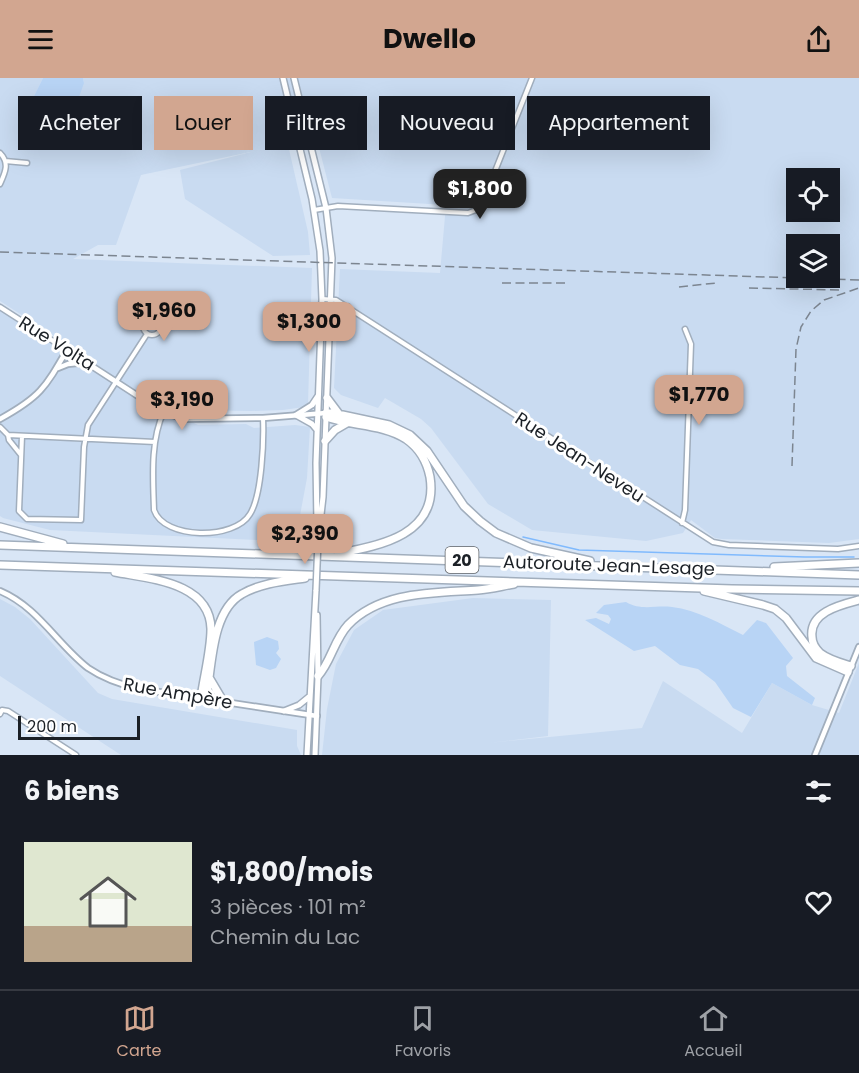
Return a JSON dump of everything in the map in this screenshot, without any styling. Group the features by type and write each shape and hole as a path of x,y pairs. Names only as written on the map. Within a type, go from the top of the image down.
{"highway":[{"path":"327,398 339,414"},
{"path":"323,415 339,414 389,425 413,437 427,451 464,506 496,533 531,548 568,555 601,565"},
{"path":"323,415 347,423 390,432 408,441 427,465 430,478 427,507 411,530 372,547 324,555"},
{"path":"325,441 335,430 347,423"},
{"path":"0,527 74,547"},
{"name":"Autoroute Jean-Lesage","path":"0,545 859,575"},
{"path":"751,570 784,566 859,563"},
{"name":"Autoroute Jean-Lesage","path":"0,565 859,591"},
{"path":"95,568 176,585 189,591 199,600 209,617 211,629 204,699"},
{"path":"204,699 210,679 218,626 223,613 232,601 261,586 318,575"},
{"path":"318,676 324,670 333,647 345,628 375,605 403,597 481,590 529,582"},
{"path":"690,587 775,609 786,618 816,658 849,669"},
{"path":"849,669 819,652 812,641 812,631 814,623 823,614 859,600"},
{"path":"210,679 223,701"}],"main road":[{"path":"283,78 314,210 321,256 319,394 325,441 322,511 318,541"},
{"path":"294,78 326,208 332,258 327,398 318,431 318,541 307,755"},
{"path":"331,318 348,307"},
{"path":"318,431 312,424 296,415 312,405 319,394"},
{"path":"315,755 318,676 316,590"},
{"path":"284,711 299,705 310,696"}],"street":[{"path":"314,210 357,207 468,213 477,210 482,204 532,78"},
{"path":"0,153 5,160 5,171 0,184"},
{"path":"5,160 27,164"},
{"name":"Rue Jean-Neveu","path":"322,299 332,299 348,307 708,539 722,545 838,549 859,546"},
{"name":"Rue Volta","path":"0,307 164,411 183,419 323,415"},
{"path":"149,317 158,318 161,324 159,332 153,335 147,334 143,329 144,321 149,317"},
{"path":"682,523 685,510 691,344 685,329"},
{"path":"22,436 19,511 23,517 81,520 85,438 88,425 147,334"},
{"path":"0,419 36,396 48,383 67,350"},
{"path":"55,370 68,364 87,362"},
{"path":"164,411 158,423 155,442 153,490 156,517 166,526 174,529 210,532 230,530 245,520 255,504 261,464 263,418"},
{"path":"0,427 21,455"},
{"path":"8,435 155,442"},
{"name":"Rue Ampère","path":"0,591 29,609 76,657 99,675 136,688 317,716"},
{"path":"815,755 859,647"},
{"path":"0,714 3,710 8,711 75,755"}],"shaded area":[{"path":"0,78 43,78 34,96 18,96 18,150 142,150 142,96 40,96 84,83 83,78 859,78 859,539 829,543 722,539 715,538 691,520 683,533 646,541 532,530 488,504 431,428 421,419 385,398 378,408 341,395 334,388 340,269 440,273 446,205 332,198 320,150 367,150 367,96 265,96 265,150 289,150 308,232 310,255 273,256 185,199 180,170 255,151 141,175 116,245 98,245 73,259 312,268 308,404 304,407 283,410 194,410 184,418 198,425 246,424 254,428 295,425 310,427 307,478 295,542 50,530 0,516 0,308 64,346 65,343 0,301"},
{"path":"43,78 83,78 84,83 79,96 34,96"},
{"path":"473,598 551,600 548,736 488,743 642,728 663,681 742,733 772,683 812,705 839,713 859,663 859,755 322,755 327,709 336,664 354,630 383,610"},
{"path":"0,599 30,619 98,693 112,699 297,730 297,746 301,755 121,755 0,676"},
{"path":"626,602 637,606 672,607 691,611 743,635 757,620 766,623 793,658 786,666 787,676 815,698 812,705 772,683 751,717 733,708 715,682 698,669 680,665 655,646 634,651 585,620 596,618 609,624 611,619 608,615 596,613 604,605"},
{"path":"267,637 278,641 279,649 276,653 281,659 276,668 270,670 256,665 254,642"}],"waterway":[{"path":"523,537 579,550 854,557"}],"railway":[{"path":"0,252 859,280"},
{"path":"502,283 567,283"},
{"path":"679,287 716,283"},
{"path":"749,288 841,290"},
{"path":"792,466 796,349 801,327 811,311 824,300 859,288"}]}
